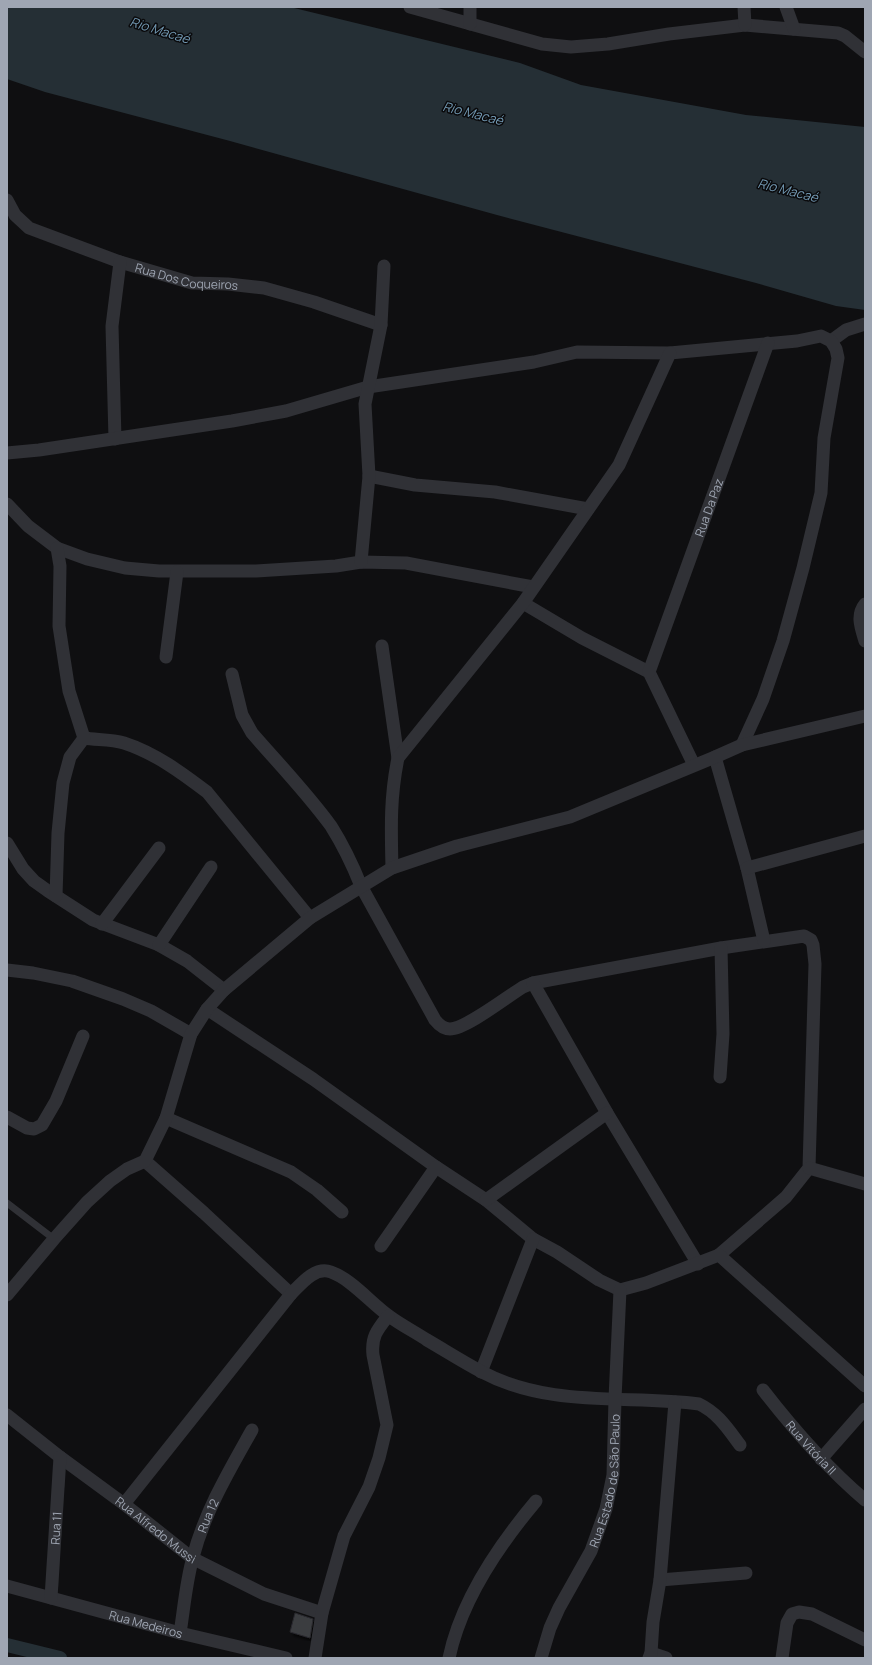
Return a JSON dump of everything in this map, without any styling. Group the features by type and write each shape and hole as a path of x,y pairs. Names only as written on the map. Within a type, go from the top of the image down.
{"street":[{"path":"410,7 542,44 571,47 608,44 669,34 745,25 838,33 845,36 865,52"},
{"path":"470,7 470,24"},
{"path":"744,7 745,25"},
{"path":"786,7 794,29"},
{"name":"Rua Dos Coqueiros","path":"7,200 15,215 29,228 120,262 192,283 228,284 264,288 314,302 381,325"},
{"path":"115,439 112,326 120,262"},
{"path":"361,562 369,476 365,404 381,325 384,266"},
{"path":"831,341 846,330 865,324"},
{"path":"7,453 39,450 232,421 286,411 368,387 534,362 577,352 670,353 797,341 821,336 831,341 836,349 838,358 824,438 821,493 783,641 763,699 742,745"},
{"name":"Rua Da Paz","path":"649,672 768,343"},
{"path":"398,758 523,603 619,465 670,353"},
{"path":"369,476 415,485 495,492 588,509"},
{"path":"7,504 28,526 57,548 87,559 126,568 177,572 263,571 336,566 361,562 406,563 533,587"},
{"path":"57,548 60,566 59,626 69,691 84,738"},
{"path":"166,657 177,572"},
{"path":"523,603 582,638 649,672 694,765"},
{"path":"865,604 861,609 860,619 865,641"},
{"path":"382,646 398,758 392,786 390,816 392,868"},
{"path":"207,1009 319,1084 436,1167 486,1200 533,1239 557,1252 599,1280 620,1290 646,1283 719,1255 786,1197 809,1168 815,964 811,940 804,936 764,941 533,983 523,987 462,1026 450,1029 441,1027 435,1020 360,886 352,864 332,828 314,804 249,728 242,715 232,674"},
{"path":"7,1295 87,1202 110,1181 127,1169 145,1161 166,1118 192,1034 207,1009 224,990 310,918 360,886 392,868 457,846 570,817 742,745 865,716"},
{"path":"56,896 58,833 63,783 70,757 84,738"},
{"path":"84,738 123,743 145,751 187,777 207,792 310,918"},
{"path":"715,757 747,868 764,941"},
{"path":"747,868 865,836"},
{"path":"7,843 23,869 34,881 56,896 102,924 159,945 187,961 224,990"},
{"path":"102,924 159,848"},
{"path":"159,945 211,867"},
{"path":"720,1077 723,1034 721,948"},
{"path":"7,970 33,973 72,981 124,999 151,1011 192,1034"},
{"path":"533,983 607,1113 698,1264"},
{"path":"7,1117 27,1128 34,1129 42,1124 56,1101 83,1036"},
{"path":"486,1200 607,1113"},
{"path":"166,1118 291,1172 318,1190 342,1212"},
{"path":"145,1161 204,1213 291,1294"},
{"path":"381,1246 436,1167"},
{"path":"809,1168 865,1184"},
{"path":"481,1372 533,1239"},
{"path":"719,1255 865,1386"},
{"path":"124,1504 291,1294 306,1279 322,1270 331,1272 356,1288 388,1316 481,1372 513,1385 545,1394 615,1400 700,1404 718,1416 740,1445"},
{"name":"Rua Estado de São Paulo","path":"541,1658 550,1628 559,1608 591,1551 606,1509 613,1475 620,1290"},
{"path":"314,1658 322,1613 344,1536 369,1487 388,1425 372,1344 378,1328 388,1316"},
{"name":"Rua Vitória II","path":"764,1390 792,1428 847,1485 865,1500"},
{"path":"666,1658 650,1655 653,1622 660,1580 675,1402"},
{"path":"821,1459 865,1409"},
{"name":"Rua Alfredo Mussi","path":"7,1415 192,1558 264,1594 322,1613"},
{"name":"Rua 12","path":"180,1633 192,1558 204,1522 217,1494 252,1430"},
{"name":"Rua 11","path":"51,1598 60,1457"},
{"path":"449,1658 472,1594 518,1522 536,1501"},
{"path":"660,1580 746,1573"},
{"name":"Rua Medeiros","path":"7,1586 180,1633 286,1658"},
{"path":"782,1658 787,1623 792,1614 799,1612 812,1614 865,1640"}],"lane":[{"path":"7,1203 54,1239"}],"water":[{"name":"Rio Macaé","path":"7,7 290,7 520,63 581,85 746,115 865,127 865,310 836,306 756,283 497,215 230,141 45,92 7,79"}],"building":[{"path":"295,1613 313,1619 310,1638 290,1632"}],"waterway":[{"path":"7,1645 60,1658"}]}
